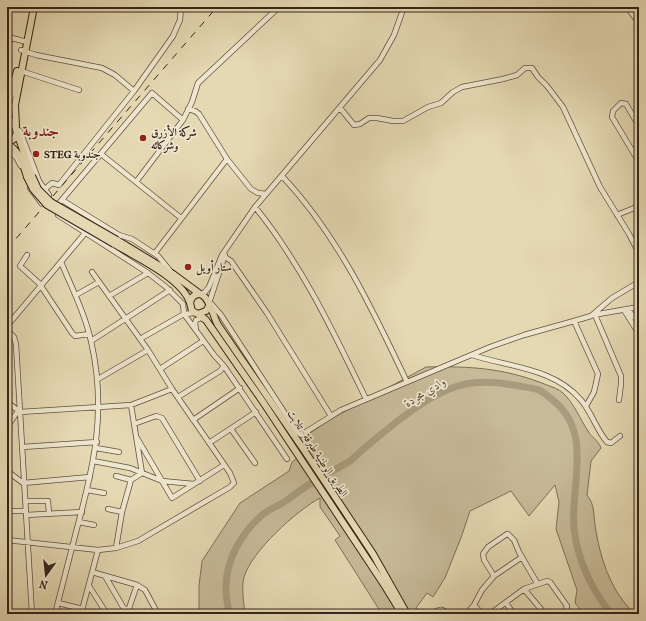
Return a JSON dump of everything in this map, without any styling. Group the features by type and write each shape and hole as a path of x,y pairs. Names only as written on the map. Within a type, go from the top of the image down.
{"main road":[{"path":"25,41 29,7"},
{"path":"30,177 10,106 34,7"},
{"path":"10,106 21,71 23,50"},
{"path":"7,120 11,121 16,129 14,139 7,143 13,147 30,177 51,202 169,277 181,287 186,294 192,311 199,313 206,311 209,302 201,294 173,274 115,242"},
{"path":"190,304 194,296 201,294"},
{"name":"الطريق الوطنية طبرقة - تلابت","path":"209,302 218,325 304,450 383,570 407,614"},
{"name":"الطريق الوطنية طبرقة - تلابت","path":"199,313 206,320 259,396 402,614"}],"street":[{"path":"45,189 52,183 59,185 134,91 173,36 180,20 181,7"},
{"path":"136,182 183,120 199,82 279,7"},
{"path":"201,294 209,288 227,247 255,208 372,71 386,51 399,25 404,7"},
{"path":"627,7 638,20"},
{"path":"7,34 12,38 25,41"},
{"path":"7,45 12,38"},
{"path":"23,50 36,55 102,68 115,75 134,91"},
{"path":"340,108 354,125 360,124 369,118 403,121 430,106 441,103 453,92 462,87 503,80 530,67 563,107 600,187 617,215 637,243 639,253"},
{"path":"21,71 79,90"},
{"path":"183,120 152,93 52,211 148,273 176,296 184,305 184,314 240,388 287,459"},
{"path":"639,126 626,104 621,103 613,111 612,117 639,162"},
{"path":"188,109 199,114 227,159 251,189 258,193 266,194"},
{"path":"7,149 16,157 31,191 42,204 49,194 39,181 20,132 16,129"},
{"path":"101,154 181,218"},
{"path":"155,253 227,159"},
{"path":"282,176 307,204 358,285 407,382"},
{"path":"62,200 119,235 132,239 155,253 162,259 173,274"},
{"path":"617,215 639,206"},
{"path":"255,208 273,228 311,291 366,399"},
{"path":"7,326 86,232"},
{"path":"27,255 20,266 41,286 72,333 75,336 89,334"},
{"path":"223,256 209,302 221,315 302,435 330,416 366,399 490,347 524,335 593,315 639,307"},
{"path":"223,256 231,261 267,313 330,416"},
{"path":"55,614 90,477 97,442 99,407 98,379 91,341 76,295 61,262"},
{"path":"7,540 98,550 116,548 138,541 230,487 234,483 224,465 172,389 148,350 92,272"},
{"path":"109,296 148,273"},
{"path":"76,295 99,282"},
{"path":"593,315 612,298 639,282"},
{"path":"91,341 170,290"},
{"path":"176,296 183,299 186,294"},
{"path":"184,314 190,304"},
{"path":"625,309 639,323"},
{"path":"625,309 639,334"},
{"path":"140,339 184,314 212,312 221,315"},
{"path":"593,315 620,376 621,384 619,400"},
{"path":"197,330 195,324 196,320 201,318 206,320"},
{"path":"574,321 598,374 593,396 586,406"},
{"path":"7,330 14,337 16,344 23,483 32,614"},
{"path":"160,369 204,340"},
{"path":"98,379 148,350"},
{"path":"471,355 533,370 549,376 565,385 578,396 586,406 594,424 607,442 611,443 620,436"},
{"path":"178,397 220,371 224,366"},
{"path":"193,420 240,388"},
{"path":"7,402 19,411 131,406 172,389"},
{"path":"131,406 142,473"},
{"path":"7,427 19,411"},
{"path":"209,443 256,412"},
{"path":"134,424 156,416 162,418 200,480"},
{"path":"231,429 255,462"},
{"path":"137,438 172,498 224,465"},
{"path":"22,447 97,442"},
{"path":"96,448 119,452"},
{"path":"93,461 130,468 162,481 194,484"},
{"path":"7,471 23,483 90,477"},
{"path":"116,548 122,512 131,480 142,473"},
{"path":"116,476 131,480"},
{"path":"87,490 104,493"},
{"path":"25,501 48,501 49,514"},
{"path":"108,509 122,512"},
{"path":"7,511 49,514 82,512"},
{"path":"79,522 94,525"},
{"path":"494,576 484,560 483,554 488,547 508,534 514,540 537,584"},
{"path":"58,603 82,611 98,550"},
{"path":"466,614 474,605 482,590 494,576 522,557"},
{"path":"92,572 137,585 145,590 158,614"},
{"path":"105,576 123,607 130,613 137,585"},
{"path":"490,614 524,589 547,581 550,582 567,606 566,610 561,614"},
{"path":"89,586 105,613"},
{"path":"524,589 545,614"},
{"path":"506,603 514,614"},
{"path":"474,605 482,614"},
{"path":"432,614 439,609 448,614"}],"shaded area":[{"path":"426,367 487,369 517,375 553,387 567,397 601,448 591,461 587,495 592,503 598,542 604,565 620,596 635,614 584,614 575,603 577,590 556,529 559,502 555,485 529,516 511,491 470,511 445,578 433,597 427,593 416,608 420,614 382,614 335,540 340,536 320,507 320,498 299,512 265,544 256,556 244,577 243,596 245,614 199,614 199,586 202,561 240,503 289,471 292,462 310,448 304,437 331,419"}],"waterway":[{"name":"وادي مجردة","path":"229,614 226,593 228,569 240,540 253,523 267,511 350,461 399,420 420,405 455,387 471,383 487,382 539,390 555,402 567,415 573,429 577,445 574,528 578,551 586,574 611,614"}],"railway":[{"path":"7,249 217,7"}],"place":[{"name":"شركة الأزرق وشركائه","path":"143,138"},
{"name":"STEG جندوبة","path":"36,154"},
{"name":"ستار أويل","path":"188,267"}],"district":[{"name":"جندوبة","path":"41,131"}]}
